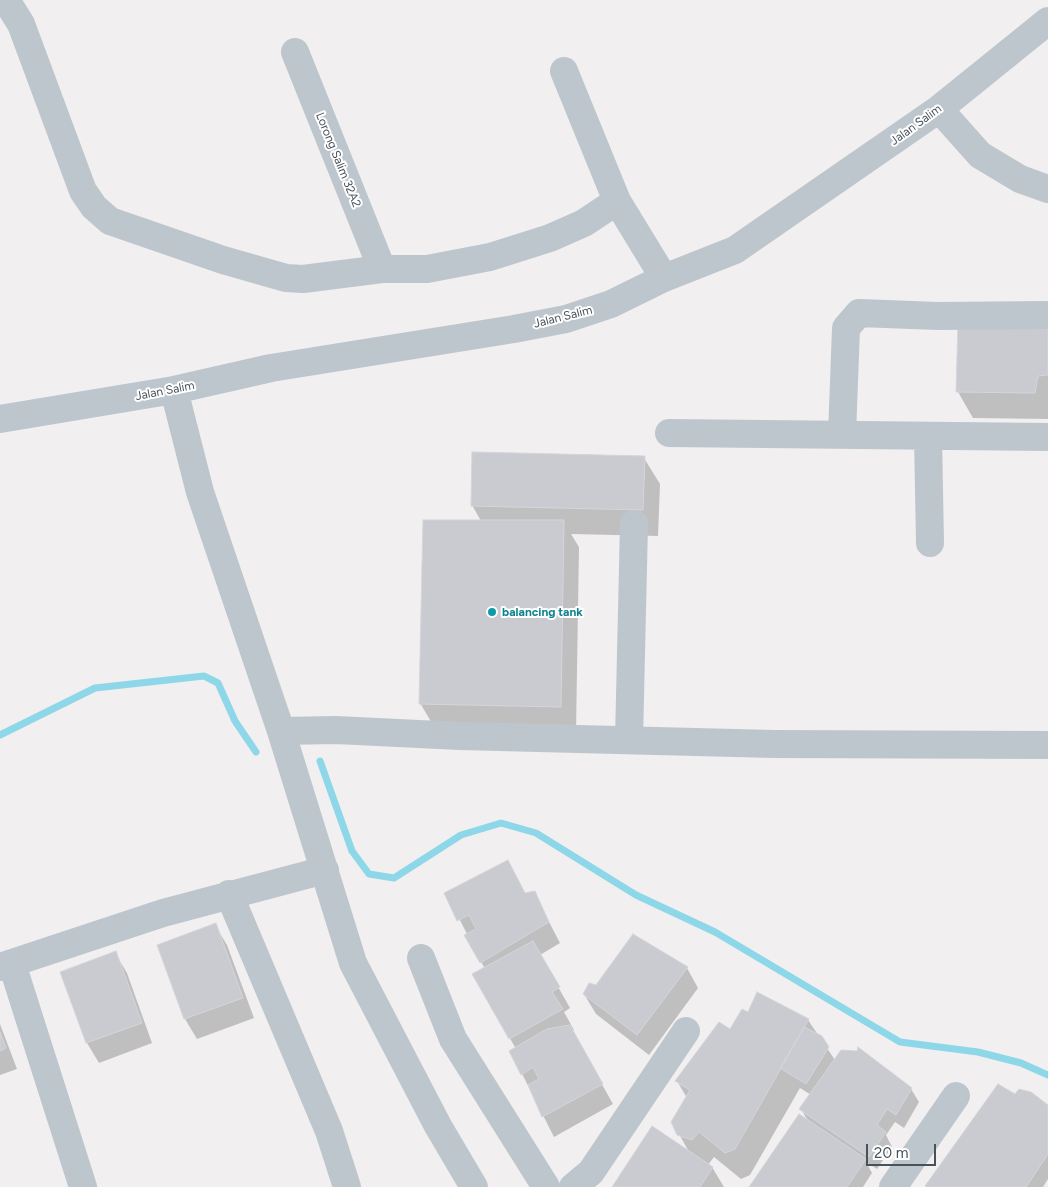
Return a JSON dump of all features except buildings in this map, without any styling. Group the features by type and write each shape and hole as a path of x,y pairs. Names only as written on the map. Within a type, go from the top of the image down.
{"street":[{"path":"6,0 21,24 83,191 102,216 224,260 286,278 303,279 382,269 427,269 490,257 550,238 584,223 617,201"},
{"name":"Jalan Salim","path":"0,419 174,390 271,368 405,348 566,319 611,304 664,278 735,250 939,109 1048,21"},
{"name":"Lorong Salim 32A2","path":"295,52 382,269"},
{"path":"564,71 617,201 664,278"},
{"path":"939,109 980,155 1020,179 1048,189"},
{"path":"842,435 846,328 859,313 938,316 1048,315"},
{"path":"174,390 200,492 281,731 353,963 438,1126 474,1187"},
{"path":"668,433 1048,437"},
{"path":"928,436 930,543"},
{"path":"629,740 634,524"},
{"path":"281,731 336,730 460,736 629,740 1048,745"},
{"path":"83,1187 6,966 163,913 325,870"},
{"path":"229,894 329,1130 347,1187"},
{"path":"421,958 453,1039 546,1187"},
{"path":"573,1187 590,1172 686,1031"},
{"path":"894,1187 956,1096"}],"waterway":[{"path":"0,735 95,688 204,676 218,683 235,721 256,752"},
{"path":"320,761 352,851 369,874 394,878 461,835 501,823 536,833 636,895 715,932 900,1042 978,1052 1021,1063 1048,1075"}],"place":[{"name":"balancing tank","path":"492,612"}]}
